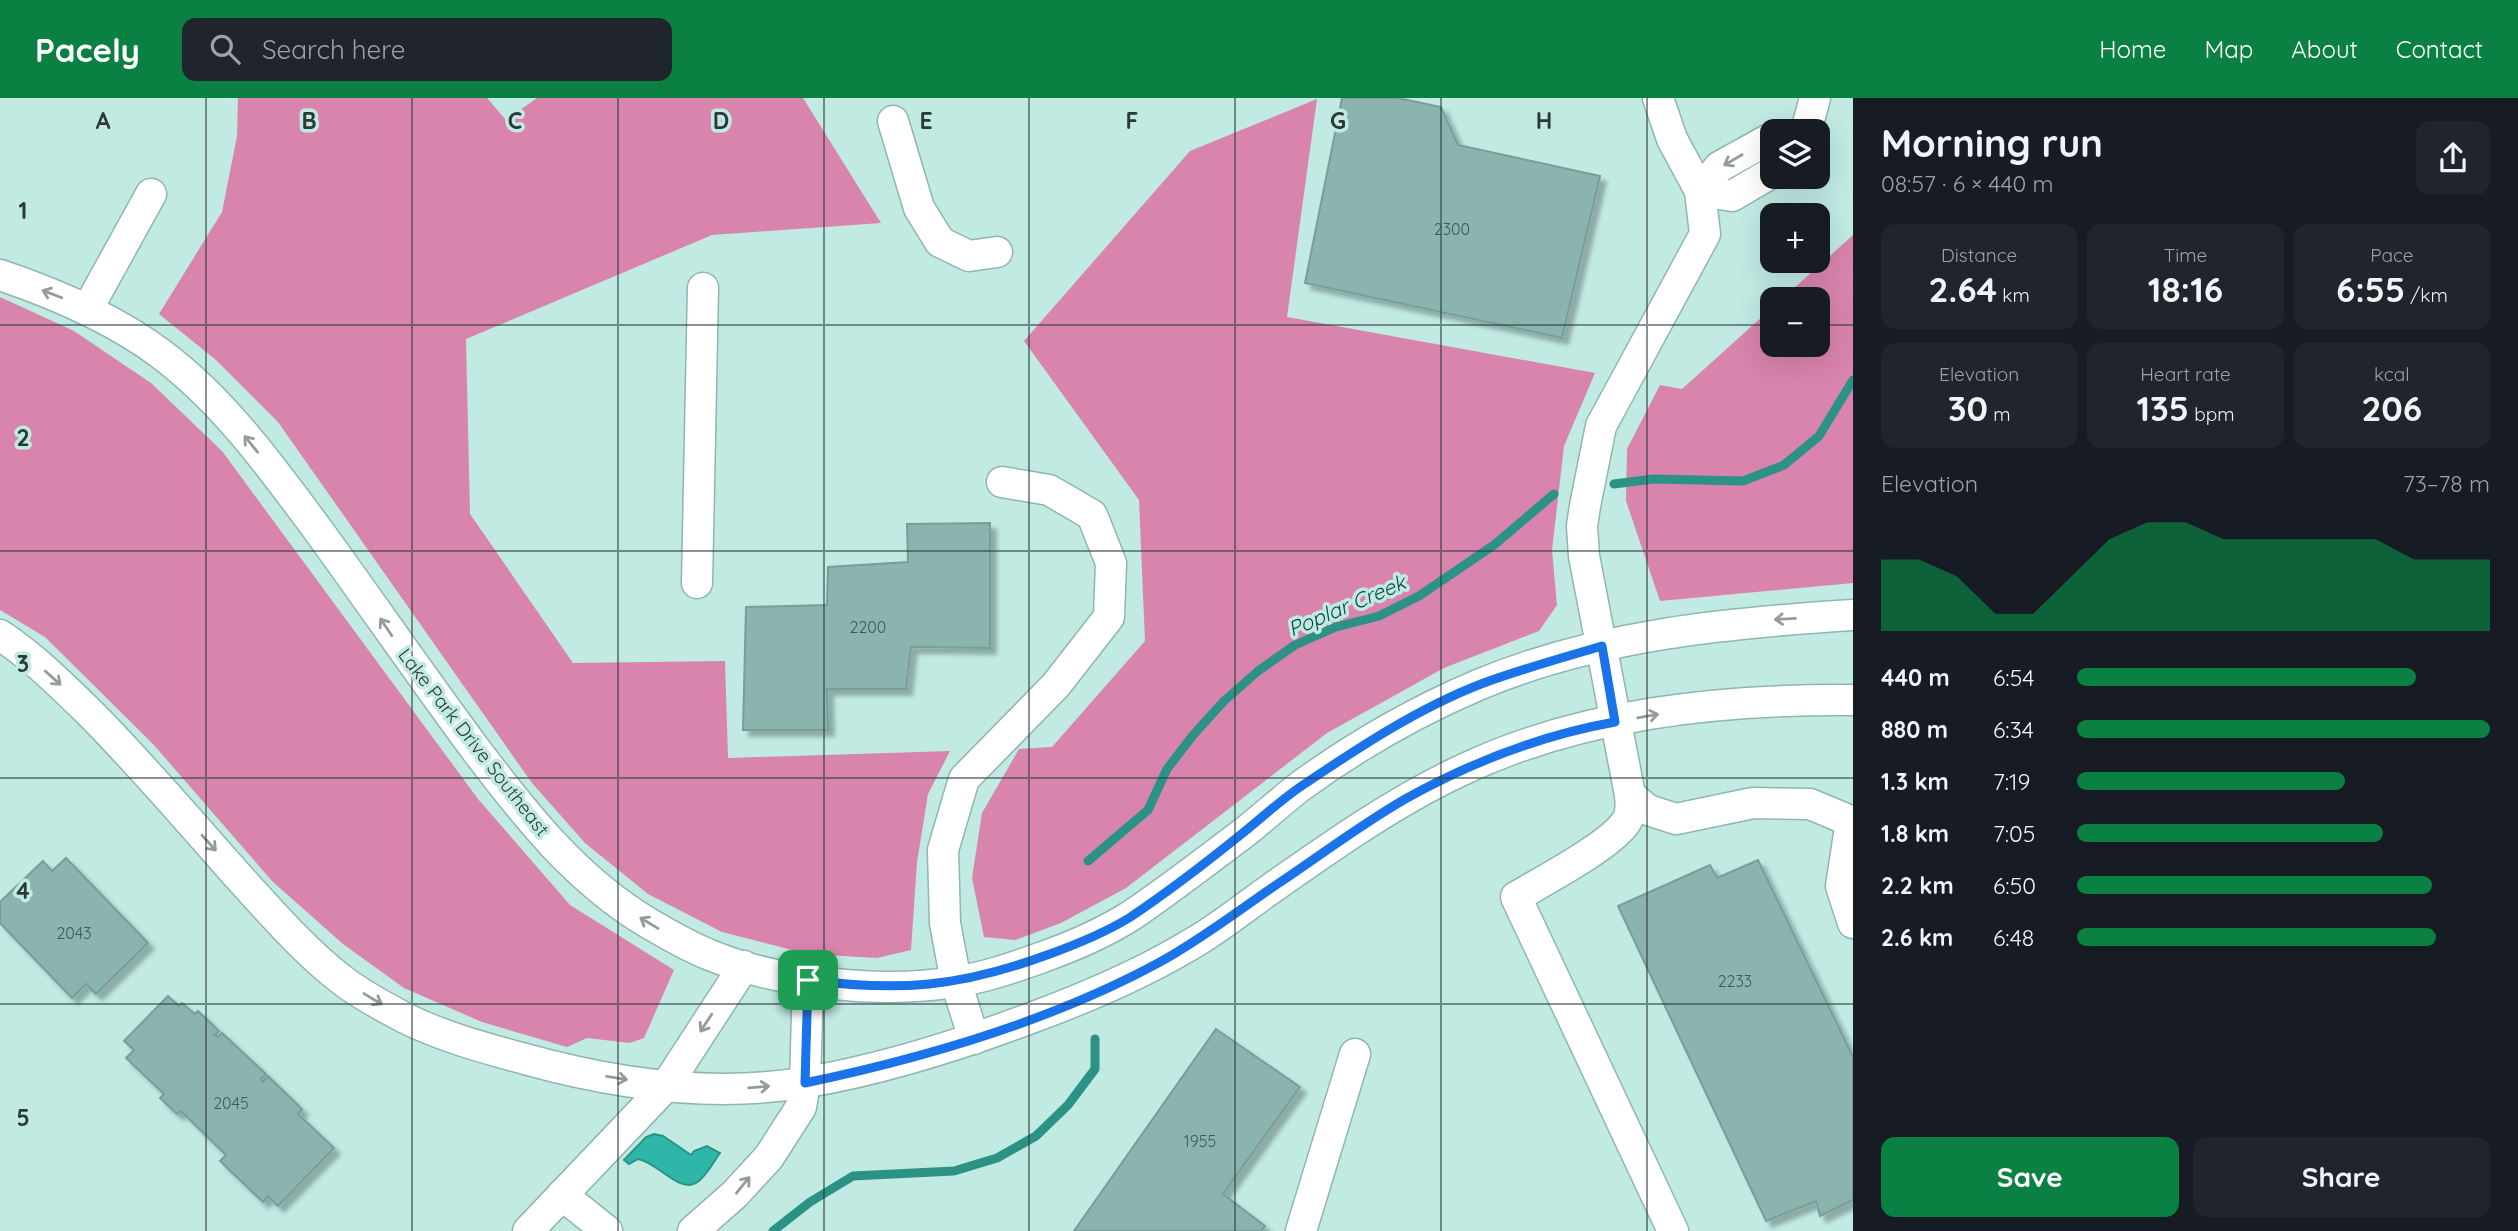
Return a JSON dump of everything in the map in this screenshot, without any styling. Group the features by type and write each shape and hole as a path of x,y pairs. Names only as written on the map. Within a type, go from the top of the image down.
{"street":[{"path":"1658,98 1672,139 1700,191 1705,234 1601,426 1582,526 1584,556 1630,795 1629,816 1614,836 1516,897 1673,1231"},
{"path":"1809,119 1815,98"},
{"path":"893,121 919,208 940,242 969,256 997,252"},
{"path":"1700,191 1719,167 1760,144"},
{"path":"1700,191 1732,196 1760,180"},
{"path":"87,310 151,194"},
{"name":"Lake Park Drive Southeast","path":"0,275 87,310 164,356 194,382 247,438 296,500 413,666 509,795 560,853 587,878 647,922 709,955 776,975 890,987 956,982 1016,967 1069,947 1128,918 1242,834 1302,785 1424,711 1479,685 1530,666 1653,635 1760,621 1853,615"},
{"path":"697,583 703,288"},
{"path":"974,1039 956,982 945,923 943,850 964,779 1056,685 1109,617 1111,563 1092,515 1049,489 1002,482"},
{"path":"0,635 19,648 70,694 123,746 281,923 343,981 404,1017 443,1034 486,1048 567,1071 666,1086 747,1088 805,1083 862,1071 974,1039 1100,992 1159,963 1206,935 1406,799 1464,769 1573,729 1735,704 1853,700"},
{"path":"1630,795 1648,810 1676,819 1753,803 1810,804 1852,821 1841,886 1853,923"},
{"path":"528,1231 666,1086 744,966"},
{"path":"694,1231 735,1194 769,1157 801,1107 805,1083 808,980"},
{"path":"1301,1231 1355,1054"},
{"path":"562,1195 607,1231"}],"shaded area":[{"path":"238,98 487,98 506,120 537,98 803,98 881,223 712,235 466,339 470,514 573,663 725,661 728,758 950,751 928,794 917,862 911,950 877,958 808,954 722,932 648,894 585,843 532,783 278,422 216,360 159,314 222,212 237,136"},
{"path":"1317,99 1287,317 1595,373 1564,446 1552,550 1557,605 1539,631 1444,668 1327,733 1126,888 1061,923 1015,940 984,937 972,878 982,813 1019,749 1052,747 1145,641 1139,500 1024,341 1190,151"},
{"path":"1853,235 1853,583 1660,601 1626,501 1627,449 1660,385 1682,389 1760,319 1760,357 1830,357 1830,287 1795,287 1811,273 1830,273 1830,256"},
{"path":"0,297 74,331 151,383 222,451 478,799 570,905 674,970 644,1038 630,1043 587,1038 567,1047 482,1022 404,988 343,944 272,881 153,744 45,637 0,610"},
{"path":"654,1134 663,1136 691,1155 707,1146 720,1153 700,1180 689,1185 682,1184 645,1161 638,1159 629,1164 624,1160 646,1137"}],"building":[{"path":"1342,98 1398,98 1441,107 1458,145 1600,176 1562,338 1305,283"},
{"path":"990,523 990,648 911,647 906,689 827,689 828,730 743,730 746,607 827,605 828,567 908,562 907,524"},
{"path":"66,858 148,943 96,994 86,984 72,998 0,923 0,902 43,861 52,871"},
{"path":"1758,860 1853,1057 1853,1200 1820,1216 1816,1201 1766,1221 1618,906 1710,865 1717,878"},
{"path":"168,996 179,1006 182,1003 195,1014 198,1011 219,1031 215,1035 218,1037 222,1033 266,1074 261,1079 263,1082 268,1076 302,1109 298,1114 334,1148 278,1206 268,1196 263,1202 220,1161 226,1155 181,1111 177,1114 160,1098 164,1094 126,1058 134,1050 124,1041"},
{"path":"1216,1029 1300,1087 1223,1194 1265,1226 1261,1231 1074,1231"}],"waterway":[{"name":"Poplar Creek","path":"1614,484 1653,479 1743,481 1784,465 1819,436 1853,380"},
{"name":"Poplar Creek","path":"1088,861 1148,810 1167,769 1194,734 1224,701 1258,671 1295,645 1336,627 1379,616 1419,596 1494,545 1554,494"},
{"name":"Poplar Creek","path":"773,1231 810,1202 853,1176 954,1171 997,1158 1036,1136 1068,1105 1095,1069 1095,1039"}],"route":[{"path":"1602,646 1615,722 1573,729 1519,747 1464,769 1406,799 1206,935 1159,963 1100,992 939,1050 805,1083 808,980 890,987 956,982 1016,967 1069,947 1128,918 1242,834 1302,785 1424,711 1479,685 1530,666 1602,646"}]}
